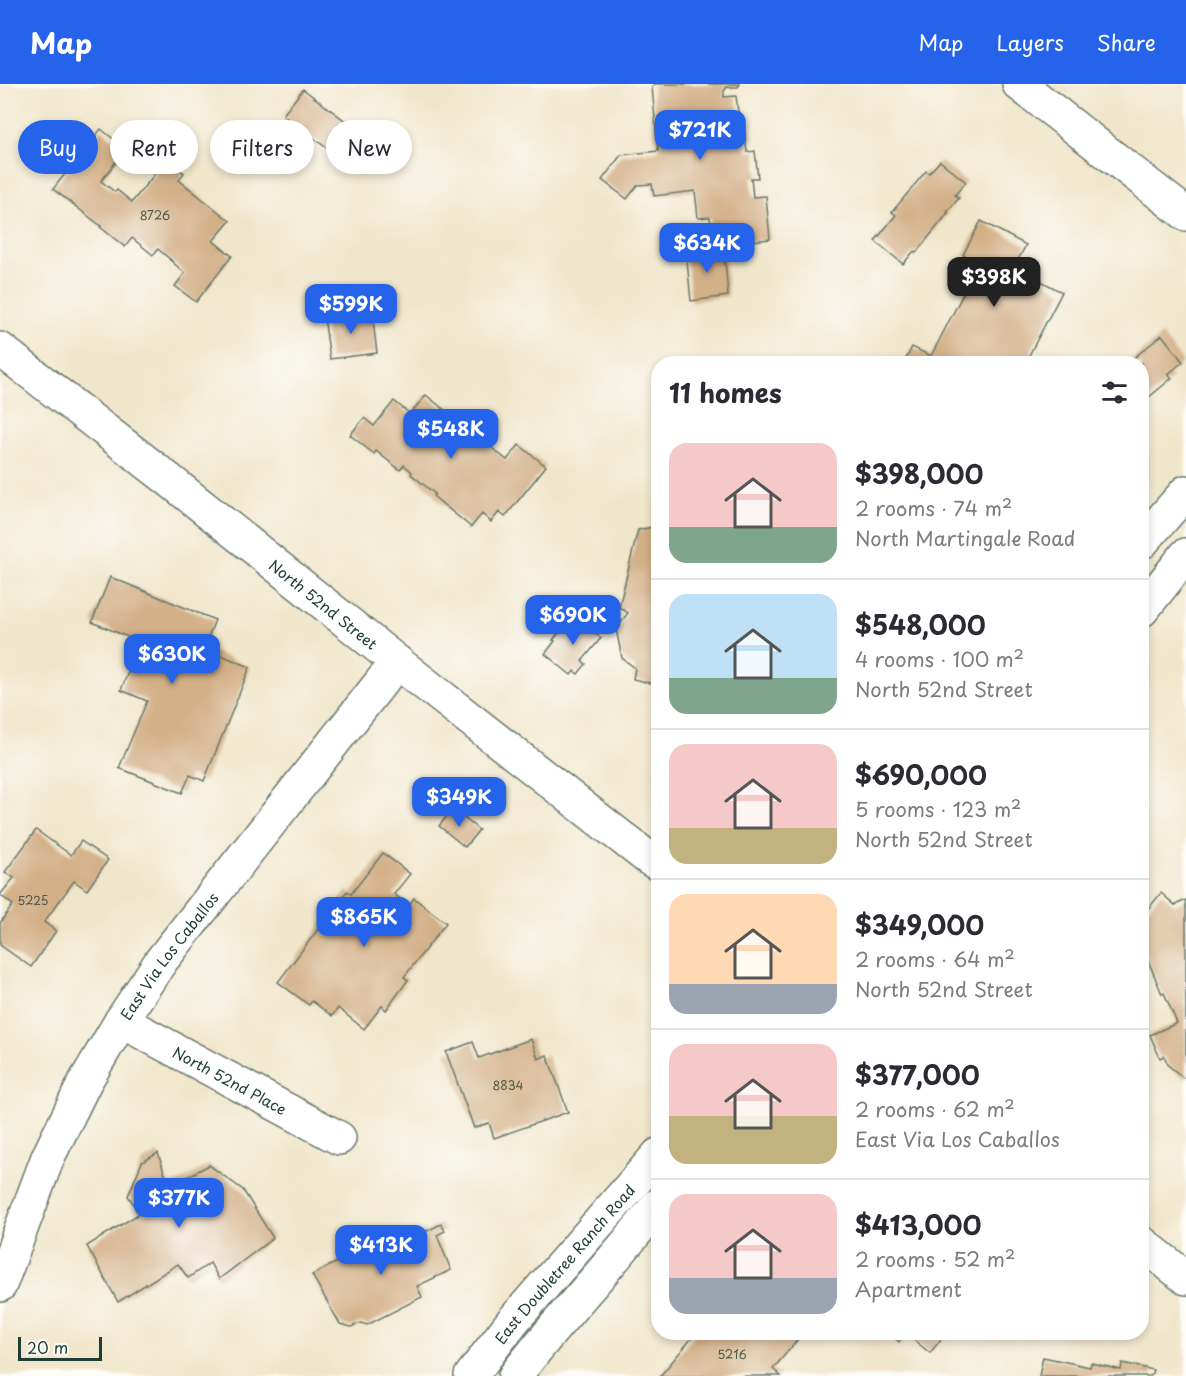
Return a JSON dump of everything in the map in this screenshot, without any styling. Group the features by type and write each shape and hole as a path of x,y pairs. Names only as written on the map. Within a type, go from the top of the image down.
{"street":[{"path":"1019,84 1186,214"},
{"name":"North 52nd Street","path":"0,348 651,861"},
{"path":"1149,534 1186,492"},
{"path":"1149,601 1186,555"},
{"name":"East Via Los Caballos","path":"0,1285 48,1157 85,1082 121,1021 161,961 397,662"},
{"name":"North 52nd Place","path":"121,1021 339,1138"},
{"name":"East Doubletree Ranch Road","path":"471,1376 512,1322 651,1163"},
{"path":"515,1376 651,1214"},
{"path":"1149,1249 1186,1278"},
{"path":"512,1322 538,1346"}],"building":[{"path":"655,84 740,84 738,87 727,87 724,97 736,96 740,127 744,126 747,152 755,151 758,178 751,178 753,197 766,196 770,239 713,245 710,217 698,218 695,191 654,196 652,184 638,185 627,199 602,180 621,155 658,151 652,87"},
{"path":"303,89 344,120 326,120 326,147 314,138 314,120 290,120 283,115"},
{"path":"101,129 110,136 110,169 101,181 115,192 117,190 132,202 155,174 183,174 179,180 230,221 213,241 232,256 196,302 175,286 185,273 158,249 153,255 132,238 125,247 53,189 65,174 98,174 98,133"},
{"path":"940,161 966,182 955,195 959,198 948,213 916,253 914,251 903,264 875,241 896,215 892,212 926,171 929,173"},
{"path":"981,221 1026,245 1014,267 1062,292 1029,356 931,356 979,263 963,255"},
{"path":"724,247 728,296 691,301 686,251"},
{"path":"372,311 377,353 330,359 324,317"},
{"path":"1162,335 1183,362 1168,374 1172,378 1149,397 1149,356 1136,356"},
{"path":"912,347 931,356 908,356"},
{"path":"426,395 507,460 519,445 546,466 505,517 499,512 491,522 482,514 471,527 433,496 435,494 404,465 400,470 376,451 374,454 350,435 364,418 374,426 394,401 410,414"},
{"path":"651,527 651,683 633,679 635,668 622,658 616,629 628,613 619,607 638,530"},
{"path":"110,577 215,620 204,648 250,667 204,781 190,775 182,793 119,768 147,701 121,690 140,642 92,622"},
{"path":"573,615 601,638 582,661 586,664 578,674 574,671 571,675 545,654"},
{"path":"453,809 479,830 465,847 439,826"},
{"path":"36,830 71,855 81,841 108,860 87,890 74,881 44,922 56,931 31,967 0,945 0,923 13,905 0,895 14,878 5,872"},
{"path":"383,853 410,874 394,894 409,905 414,898 446,923 404,977 408,980 386,1010 382,1006 364,1029 338,1008 332,1016 312,1001 309,1005 278,982 347,891 351,894"},
{"path":"1161,893 1175,905 1186,900 1186,1080 1169,1066 1164,1056 1160,1058 1150,1035 1177,1023 1149,963 1149,908"},
{"path":"531,1039 538,1059 547,1055 568,1112 494,1138 489,1123 474,1128 446,1052 473,1042 479,1058"},
{"path":"158,1153 169,1187 209,1165 243,1190 273,1238 219,1279 210,1263 188,1278 178,1264 118,1302 87,1246 140,1213 128,1196 142,1162"},
{"path":"441,1224 445,1231 437,1235 451,1270 417,1286 422,1297 367,1325 361,1323 351,1327 340,1324 312,1275 343,1259 340,1253 396,1232 403,1243"},
{"path":"690,1340 797,1340 773,1369 781,1376 660,1376"},
{"path":"914,1340 941,1340 930,1353"},
{"path":"1043,1357 1090,1367 1091,1363 1121,1370 1122,1363 1153,1370 1151,1376 1039,1376"}]}
